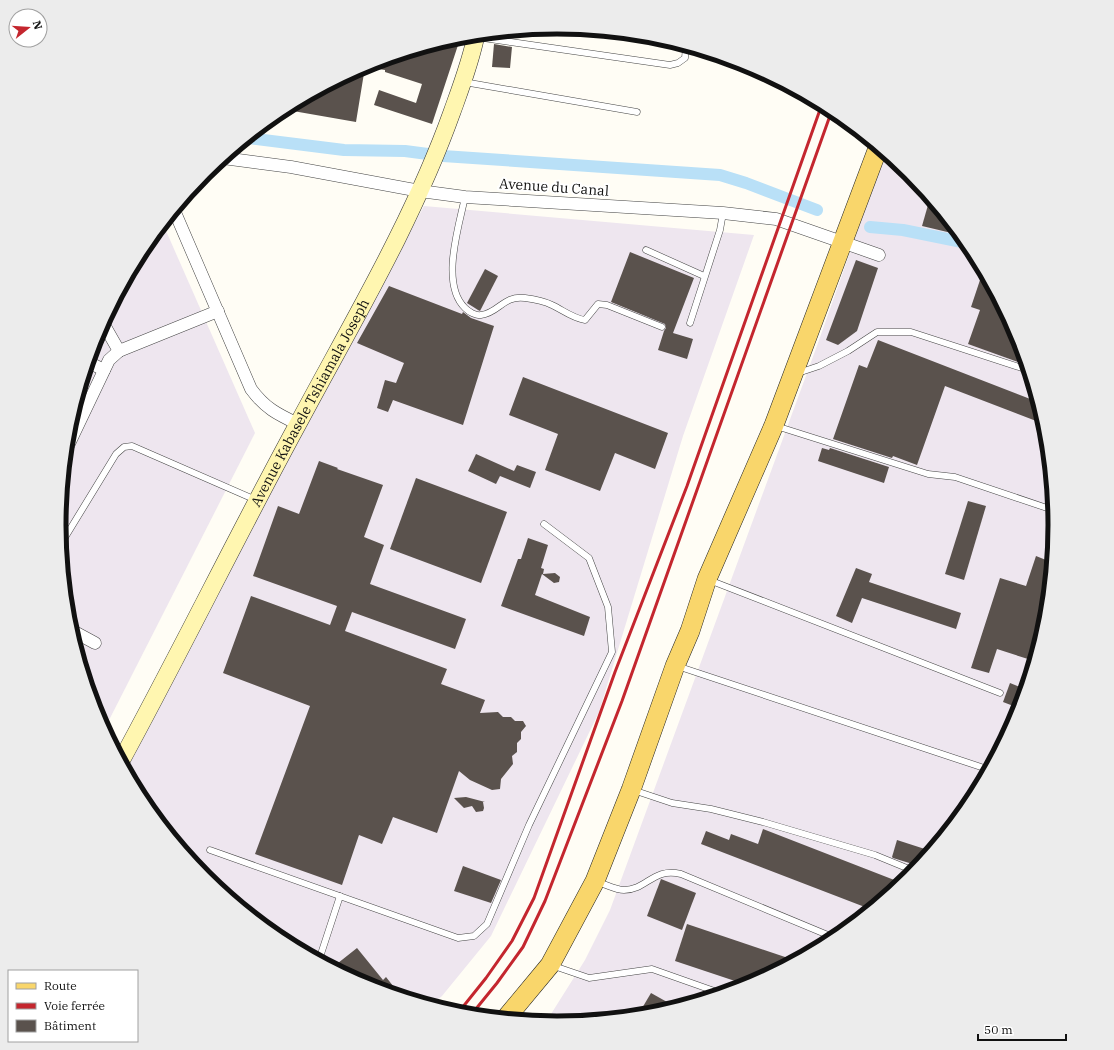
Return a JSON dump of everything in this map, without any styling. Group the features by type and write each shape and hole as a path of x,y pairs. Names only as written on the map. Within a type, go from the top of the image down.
{"main road":[{"name":"Avenue Kabasele Tshiamala Joseph","path":"124,755 361,307 420,191 437,153 463,82 475,41"},
{"path":"510,1014 550,965 595,881 631,790 675,666 690,631 707,579 774,425 876,152"}],"street":[{"name":"Avenue du Canal","path":"230,159 291,167 420,191 465,197 723,213 776,219 843,239 879,255"},
{"path":"176,215 252,389 262,403 272,411 298,424"},
{"path":"75,432 109,360 119,351 218,311"},
{"path":"107,329 119,351"},
{"path":"93,364 104,370"},
{"path":"78,634 95,643"}],"lane":[{"path":"491,38 670,65 678,63 685,58 686,51"},
{"path":"463,82 637,112"},
{"path":"465,197 452,264 455,293 461,303 470,312 479,316 487,314 508,299 524,298 550,304 570,316 585,320 598,304 607,305 662,327"},
{"path":"690,323 720,230 723,213"},
{"path":"646,250 704,276"},
{"path":"793,375 819,366 848,351 877,332 911,332 1022,368"},
{"path":"774,425 928,474 955,477 1047,508"},
{"path":"66,535 116,454 124,447 132,446 258,501"},
{"path":"210,850 458,938 474,936 487,924 529,825 612,652 608,607 589,558 544,524"},
{"path":"707,579 1000,693"},
{"path":"675,666 984,768"},
{"path":"631,790 672,803 711,809 763,822 875,855 908,868"},
{"path":"595,881 624,890 636,887 660,873 670,871 827,935"},
{"path":"321,955 340,896"},
{"path":"550,965 589,978 652,969 713,991"}],"shaded area":[{"path":"883,158 926,201 947,226 982,280 1011,337 1022,367 1039,429 1047,493 1048,525 1044,589 1039,621 1031,652 1011,713 982,771 947,824 926,849 881,894 856,915 830,933 774,965 745,979 715,990 653,1007 621,1012 589,1015 550,1016 585,960 610,910 818,343"},
{"path":"424,206 754,235 683,436 599,712 491,936 437,1001 399,990 369,979 311,950 258,915 233,894 188,849 167,824 129,765 334,363 381,286"},
{"path":"165,229 255,433 108,723 92,683 83,652 75,621 70,589 66,525 70,461 75,429 83,398 103,337 132,279"}],"building":[{"path":"458,44 432,124 374,105 379,90 416,103 422,84 385,72 385,70 376,69 399,60"},
{"path":"494,44 512,47 510,68 492,67"},
{"path":"364,73 356,122 294,111"},
{"path":"928,204 952,233 922,226"},
{"path":"630,252 694,278 673,333 693,339 687,359 658,350 666,328 665,324 611,302"},
{"path":"856,260 878,268 857,331 838,345 826,340"},
{"path":"485,269 498,276 480,311 467,303"},
{"path":"981,278 1011,337 1021,363 968,344 980,310 971,307"},
{"path":"389,286 462,314 463,312 471,318 494,326 463,425 393,400 388,412 377,408 385,380 396,383 404,363 357,343"},
{"path":"878,340 1031,399 1037,421 945,386 917,465 893,456 892,458 833,439 859,365 867,368"},
{"path":"523,377 668,433 655,469 615,453 600,491 545,470 558,434 509,415"},
{"path":"822,448 829,450 830,448 889,467 884,483 818,461"},
{"path":"476,454 514,471 517,465 536,472 530,488 500,476 496,484 468,471"},
{"path":"319,461 383,485 364,537 384,545 370,584 466,619 455,649 352,612 345,631 447,669 441,684 485,700 480,713 498,712 503,717 511,717 515,721 523,721 526,726 521,732 521,739 517,743 517,752 512,756 513,764 501,779 500,789 492,790 470,780 459,771 437,833 393,817 382,844 359,835 342,885 255,854 310,706 223,673 251,596 330,625 337,606 253,576 278,506 299,514"},
{"path":"416,478 507,512 481,583 390,549"},
{"path":"968,501 986,506 964,580 945,574"},
{"path":"528,538 548,545 541,568 544,569 543,574 555,573 560,577 559,582 554,583 542,574 535,595 590,617 584,636 501,606 518,559 521,559"},
{"path":"1036,556 1047,560 1039,621 1028,659 997,649 989,673 971,668 1000,578 1026,586"},
{"path":"856,568 872,574 869,582 961,613 956,629 862,598 852,623 836,616"},
{"path":"1010,683 1020,687 1014,706 1003,702"},
{"path":"466,797 485,802 483,802 483,811 476,812 472,806 464,808 454,798"},
{"path":"763,829 895,880 865,907 701,844 706,831 729,840 731,834 758,844"},
{"path":"897,840 926,849 912,864 892,857"},
{"path":"463,866 501,880 491,903 454,891"},
{"path":"661,879 696,893 682,930 647,916"},
{"path":"687,924 787,958 737,982 675,961"},
{"path":"357,948 383,980 386,977 395,989 369,979 337,964"},
{"path":"651,993 669,1003 653,1007 642,1009"}],"waterway":[{"path":"254,139 344,150 405,151 443,156 720,175 746,183 817,210"},
{"path":"870,227 903,230 957,241"}],"railway":[{"path":"463,1007 486,978 512,941 534,898 615,672 687,486 820,111"},
{"path":"476,1009 523,947 545,901 622,701 830,117"}]}
